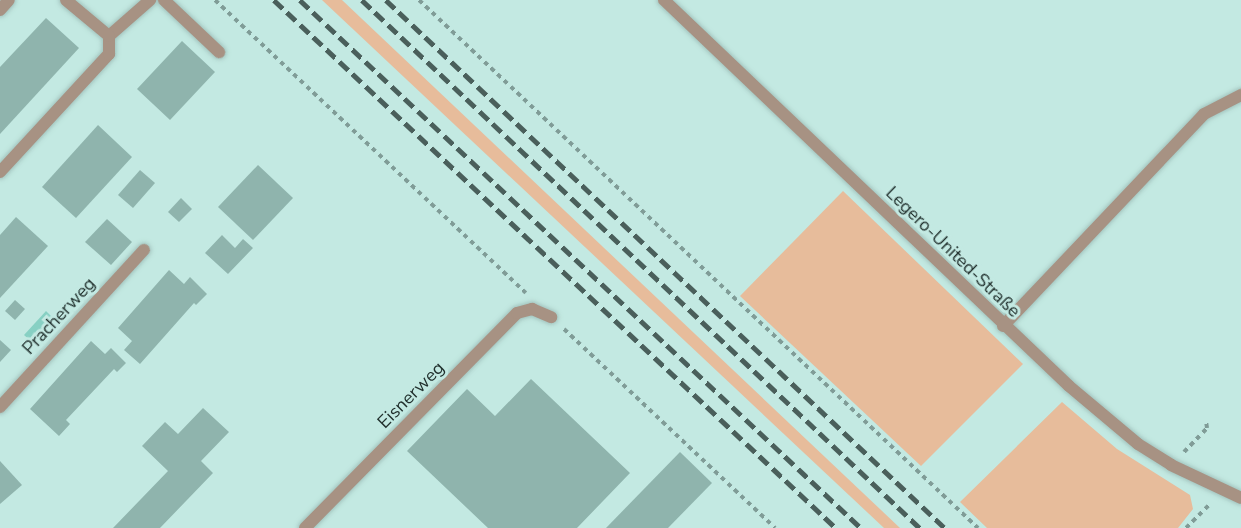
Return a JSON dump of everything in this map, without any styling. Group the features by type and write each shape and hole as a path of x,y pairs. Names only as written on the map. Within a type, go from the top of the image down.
{"lane":[{"path":"0,10 9,0"},
{"path":"66,0 109,36"},
{"path":"0,172 109,54 109,36 150,0"},
{"path":"164,0 219,52"},
{"name":"Legero-United-Straße","path":"664,0 1077,393 1138,444 1171,465 1241,498"},
{"path":"1004,326 1204,114 1241,95"},
{"name":"Pracherweg","path":"0,407 144,250"},
{"name":"Eisnerweg","path":"305,528 517,313 532,309 551,317"}],"path":[{"path":"215,0 775,528"},
{"path":"419,0 978,528"},
{"path":"1171,465 1207,428 1206,421"},
{"path":"1186,528 1223,490"}],"shaded area":[{"path":"322,0 342,0 900,528 884,528"},
{"path":"843,191 1023,364 921,466 740,296"},
{"path":"46,311 55,320 34,344 24,335"},
{"path":"1062,402 1117,449 1190,495 1193,509 1178,528 987,528 960,502"}],"building":[{"path":"46,18 79,48 0,134 0,67"},
{"path":"182,41 215,72 170,120 137,89"},
{"path":"98,125 132,157 76,218 42,187"},
{"path":"258,165 293,198 253,240 218,207"},
{"path":"140,170 155,183 133,208 118,195"},
{"path":"181,198 192,209 179,222 168,212"},
{"path":"16,217 48,246 0,298 0,235"},
{"path":"107,219 132,242 111,265 85,242"},
{"path":"222,235 235,248 243,239 253,248 228,274 205,253"},
{"path":"169,270 184,284 190,277 207,294 196,305 194,303 140,364 124,350 132,341 118,328"},
{"path":"15,300 25,309 15,320 5,311"},
{"path":"0,340 11,350 0,362"},
{"path":"91,341 105,354 111,348 126,363 117,372 114,369 66,420 70,424 59,436 30,409"},
{"path":"531,379 630,473 577,528 488,528 407,451 467,389 495,416"},
{"path":"203,408 229,432 201,461 213,473 160,528 113,528 168,471 142,446 165,422 178,434"},
{"path":"680,452 712,483 668,528 606,528"},
{"path":"0,461 22,485 0,504"}],"railway":[{"path":"274,0 836,528"},
{"path":"300,0 861,528"},
{"path":"362,0 920,528"},
{"path":"386,0 945,528"}]}
